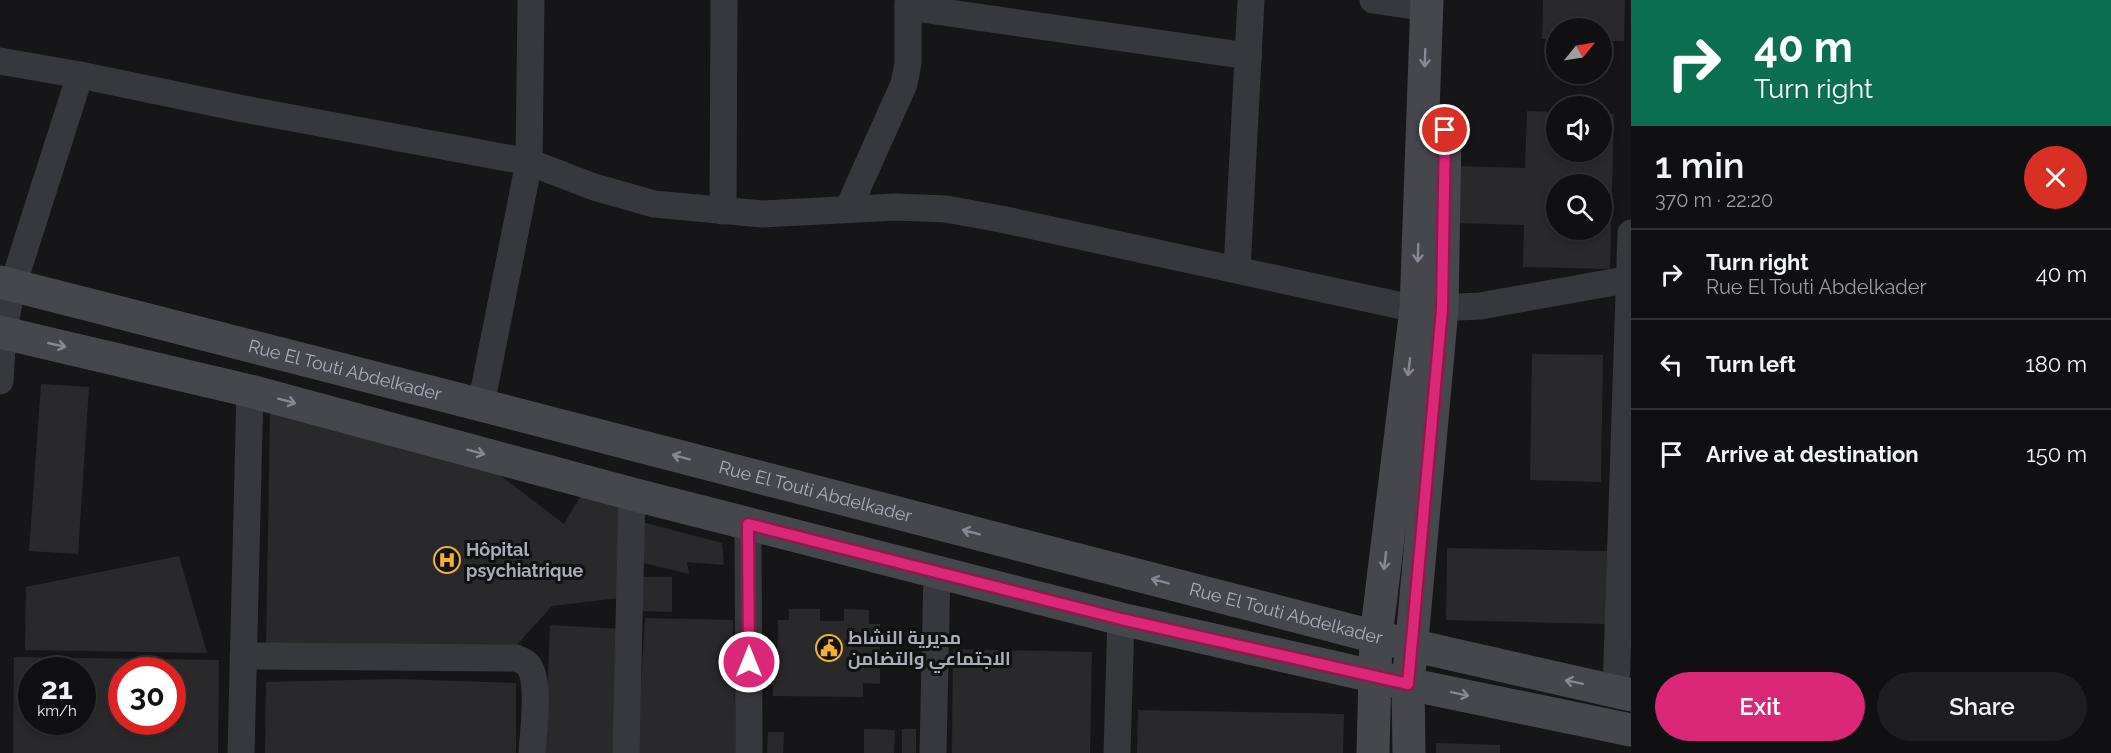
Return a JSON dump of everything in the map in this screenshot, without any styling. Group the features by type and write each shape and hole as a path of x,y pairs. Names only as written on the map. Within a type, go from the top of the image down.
{"street":[{"path":"481,405 530,162 531,0"},
{"path":"723,211 724,0"},
{"path":"1237,270 1251,0"},
{"path":"1373,0 1435,3 1429,309 1413,647 1408,684 1409,753"},
{"path":"848,209 904,84 908,63 908,4 1248,56"},
{"path":"0,61 80,75 244,110 530,162 594,187 654,204 762,214 896,207 946,209 1429,309 1480,306 1630,279"},
{"path":"0,381 1,332 6,284 80,75"},
{"path":"1624,693 1631,233"},
{"name":"Rue El Touti Abdelkader","path":"6,284 1376,638 1624,693"},
{"path":"1373,753 1373,676 1376,638 1429,309"},
{"name":"Rue El Touti Abdelkader","path":"1,332 250,391 632,494 1121,619 1408,684 1631,730"},
{"path":"241,753 250,391"},
{"path":"626,753 632,494"},
{"path":"748,524 749,753"},
{"path":"933,753 937,571"},
{"path":"1117,753 1121,619"},
{"path":"243,656 516,658 529,665 534,675 532,753"}],"building":[{"path":"1543,0 1625,0 1624,41 1612,41 1612,18 1546,18 1546,39 1542,39"},
{"path":"1527,111 1546,112 1546,162 1612,162 1612,114 1614,114 1612,192 1612,174 1546,174 1546,240 1611,240 1610,269 1523,267 1524,225 1454,223 1455,166 1525,168"},
{"path":"1532,354 1603,355 1601,482 1530,480"},
{"path":"41,384 89,387 78,554 29,551"},
{"name":"Hôpital psychiatrique","path":"270,413 493,470 564,524 582,494 624,505 627,597 552,606 513,649 266,648"},
{"path":"635,520 722,543 724,565 687,562 689,574 635,561"},
{"path":"1447,548 1608,551 1607,624 1446,620"},
{"path":"179,556 207,653 25,650 26,587"},
{"path":"641,577 672,577 672,612 641,611"},
{"name":"مديرية النشاط الاجتماعي والتضامن","path":"789,609 820,609 820,621 844,621 844,609 869,610 869,624 880,624 880,684 863,683 863,697 773,696 773,672 777,672 778,620 789,620"},
{"path":"645,618 733,620 736,753 637,753"},
{"path":"550,625 623,629 618,753 545,753"},
{"path":"953,649 1092,652 1090,753 952,753"},
{"path":"14,657 18,657 18,735 96,735 96,658 108,658 108,735 186,735 186,660 219,660 218,753 13,753"},
{"path":"396,679 516,683 516,753 265,753 266,682"},
{"path":"1138,710 1344,714 1343,753 1137,753"},
{"path":"864,729 895,730 894,753 864,753"},
{"path":"902,729 916,729 916,753 902,753"},
{"path":"768,732 784,732 783,753 767,753"},
{"path":"1436,743 1500,745 1500,753 1436,753"}],"place":[{"name":"Hôpital psychiatrique","path":"447,560"},
{"name":"مديرية النشاط الاجتماعي والتضامن","path":"829,648"}],"route":[{"path":"749,662 748,524 1121,619 1408,684 1442,309 1445,130"}]}
